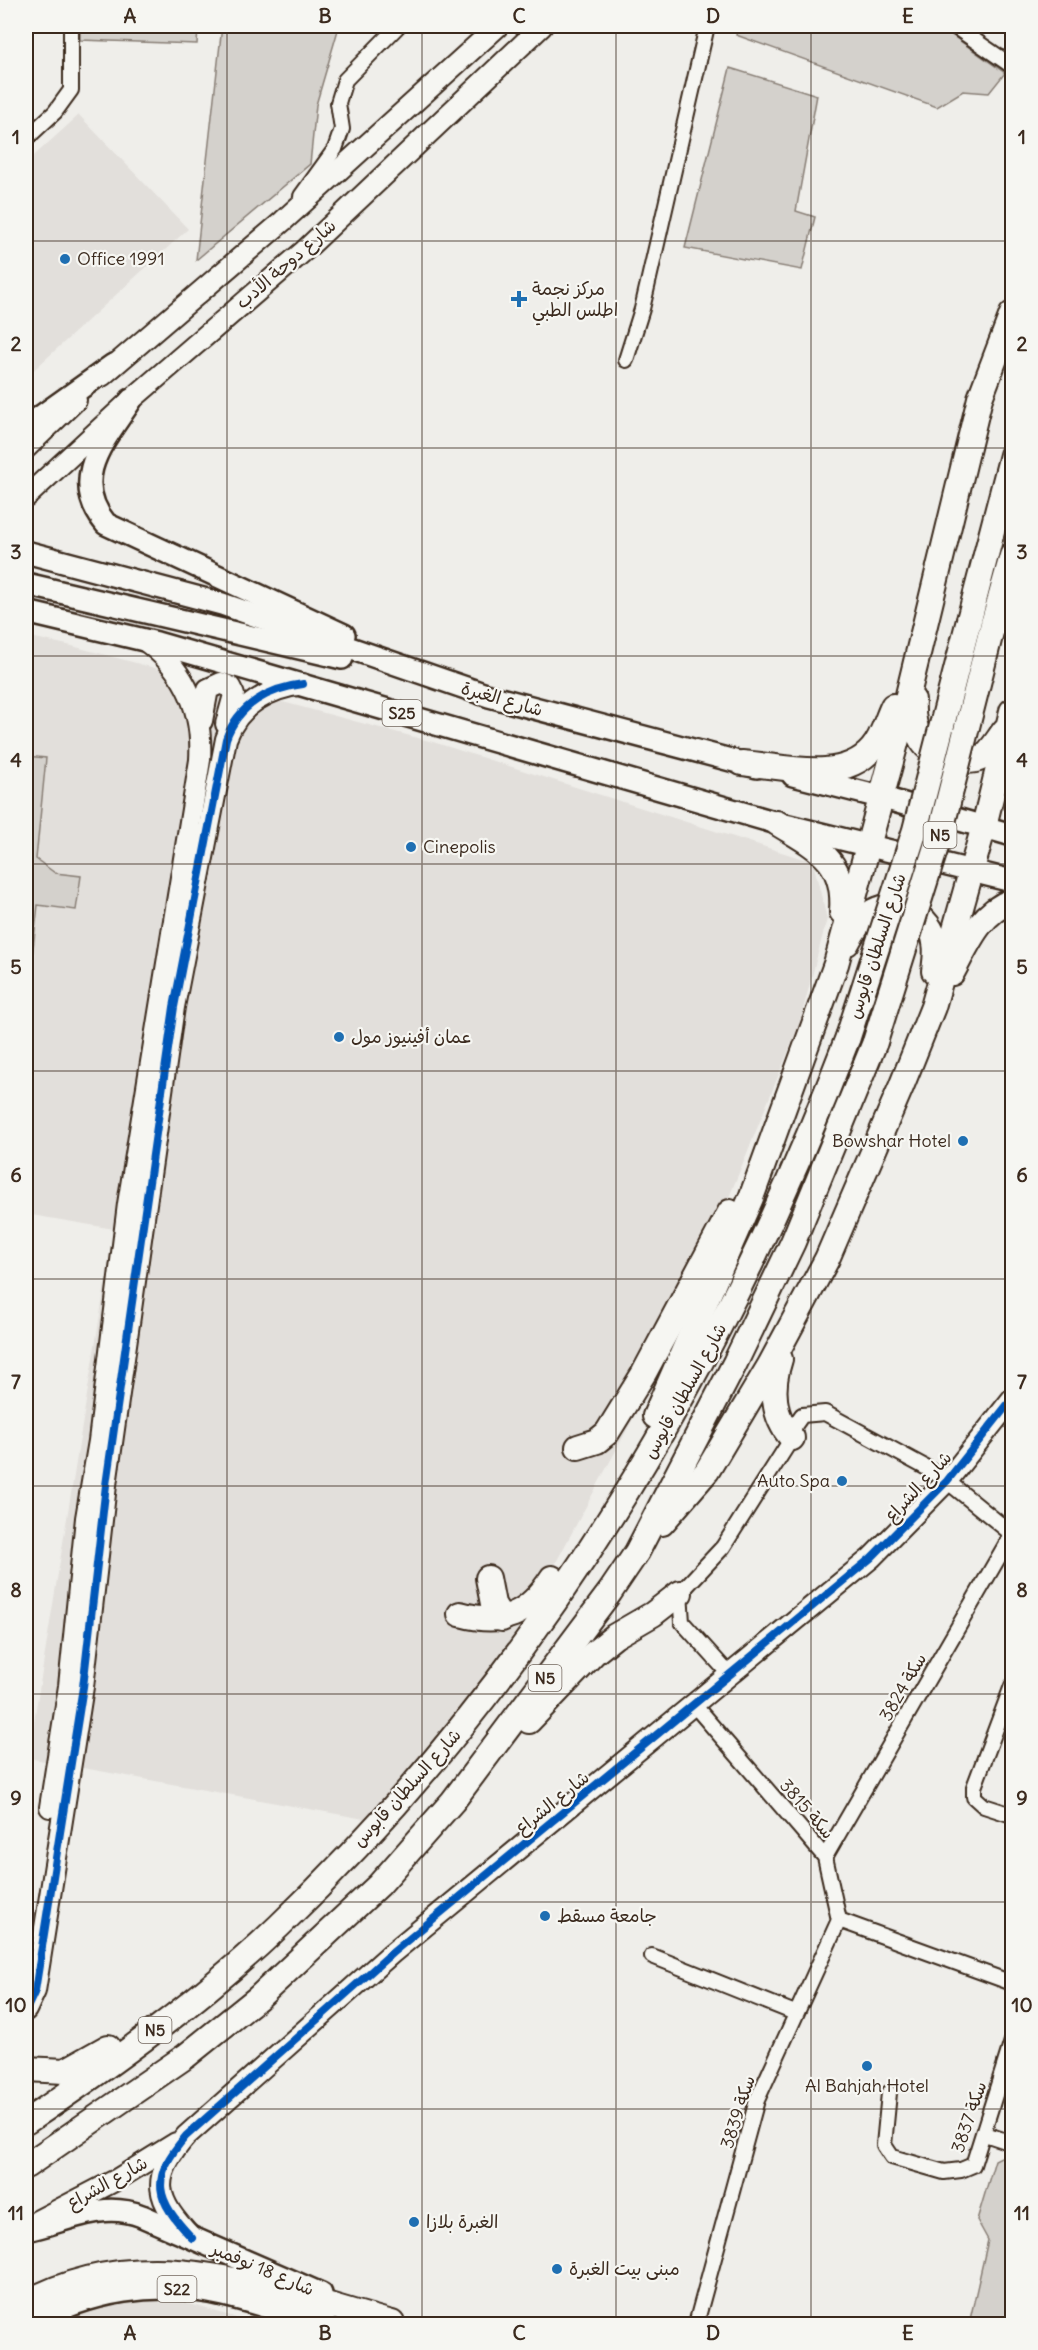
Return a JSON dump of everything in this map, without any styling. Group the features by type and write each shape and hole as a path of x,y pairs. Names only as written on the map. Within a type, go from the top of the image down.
{"highway":[{"path":"594,1545 745,1214 834,969 915,665 980,398 1012,314"},
{"name":"شارع السلطان قابوس","path":"26,2122 163,2023 277,1928 413,1785 490,1693 594,1545 634,1482 708,1350 768,1229 848,1036 915,830 1012,455"},
{"name":"شارع السلطان قابوس","path":"26,2166 186,2056 258,1998 379,1886 453,1801 610,1592 637,1552 735,1363 793,1242 874,1042 940,834 1012,556"},
{"path":"915,665 912,714 915,729 920,740 939,756 966,761 979,759 996,742 1011,716"},
{"path":"742,763 814,771 837,769 858,761 873,748 882,733 898,695 915,665"},
{"path":"933,1006 984,826 1011,716"},
{"path":"777,823 816,847 838,872 842,886 842,910 834,969"},
{"path":"637,1552 707,1471 792,1325 827,1259 933,1006 983,918 994,908 1012,901"},
{"path":"834,969 863,918 883,907 907,909 926,921 935,942 933,1006"},
{"path":"578,1447 597,1442 607,1433 644,1373 735,1202 767,1151"},
{"path":"792,1325 779,1364 774,1391 780,1425 792,1438"},
{"path":"460,1614 502,1619 528,1607 542,1594 644,1438"},
{"path":"488,1578 493,1604 502,1619"},
{"path":"453,1801 594,1653 615,1636 653,1614 680,1593"},
{"path":"26,2069 65,2071 87,2061 277,1928"},
{"path":"26,2304 91,2277 128,2271 174,2270 223,2277 395,2324"}],"main road":[{"path":"26,427 113,364"},
{"path":"131,400 96,455 90,471 91,500 106,524 256,592 436,680"},
{"name":"شارع الغبرة","path":"26,552 222,604 436,680 742,763 880,797 1012,835"},
{"path":"26,584 436,680"},
{"name":"S25","path":"28,614 144,640 303,684 777,823 868,843 970,872"},
{"path":"970,872 1012,881"},
{"name":"شارع 18 نوفمبر","path":"26,2228 109,2209 131,2212 395,2324"},
{"name":"شارع 18 نوفمبر","path":"30,2325 47,2315 97,2295 154,2288 224,2295 325,2325"}],"street":[{"path":"28,131 59,107 71,90 71,26"},
{"path":"283,221 335,149 342,129 338,103 345,80 398,26"},
{"name":"شارع دوحة الأدب","path":"26,448 113,364 162,326 283,221 498,26"},
{"name":"شارع دوحة الأدب","path":"26,497 131,400 304,251 542,26"},
{"path":"626,360 642,309 707,26"},
{"path":"954,26 1012,66"},
{"path":"144,640 163,655 178,673 192,700 200,729"},
{"path":"26,1976 69,1686 86,1518 99,1441 130,1194 200,760 200,729 208,689 216,684 226,685 234,695 226,722 226,738 174,1007 106,1485 83,1687 34,1991 26,2010"},
{"path":"226,738 236,720 254,701 277,689 303,684"},
{"name":"شارع الشراع","path":"192,2238 166,2208 160,2194 160,2178 170,2154 186,2136 392,1953 871,1558 947,1481 1012,1399"},
{"path":"729,1674 682,1622 680,1593 723,1547 792,1438 795,1425 802,1415 825,1413 947,1481 1012,1534"},
{"name":"سكة 3824","path":"825,1857 1012,1534"},
{"path":"1012,1686 974,1787 974,1797 984,1806 1012,1815"},
{"name":"سكة 3815","path":"694,1705 825,1857 839,1920"},
{"path":"839,1920 1012,1983"},
{"name":"سكة 3839","path":"696,2325 757,2100 839,1920"},
{"path":"652,1956 795,2013"},
{"name":"سكة 3837","path":"889,2093 884,2145 892,2157 945,2172 961,2170 973,2165 985,2134 1012,2041"},
{"path":"985,2134 1012,2143"},
{"name":"شارع الشراع","path":"26,2228 116,2180 186,2136"}],"shaded area":[{"path":"80,26 198,26 197,44 80,40"},
{"path":"222,26 334,26 338,30 316,105 310,164 196,260"},
{"path":"738,26 939,26 1005,73 989,93 963,91 937,107 736,35"},
{"path":"730,68 817,95 796,211 815,217 802,270 685,248"},
{"name":"Office 1991","path":"79,115 188,229 26,377 26,163"},
{"path":"26,636 72,646 433,742 813,862 827,919 799,1025 658,1372 501,1665 370,1820 28,1758 114,1229 26,1214"},
{"path":"26,756 46,758 36,859 55,873 81,876 76,910 38,905 26,1009"},
{"path":"1009,2153 1012,2155 1012,2324 969,2324 988,2240 977,2220 995,2160"},
{"path":"149,2297 170,2298 257,2324 38,2324 64,2313"}],"cycle path":[{"path":"26,2010 35,1991 83,1687 106,1485 174,1007 226,739 238,717 256,700 278,690 303,684"},
{"path":"192,2238 170,2212 161,2188 166,2165 186,2136 392,1953 871,1558 947,1481 1012,1399"}],"place":[{"name":"Office 1991","path":"65,259"},
{"name":"مركز نجمة اطلس الطبي","path":"519,299"},
{"name":"Cinepolis","path":"411,847"},
{"name":"عمان أفينيوز مول","path":"339,1037"},
{"name":"Bowshar Hotel","path":"963,1141"},
{"name":"Auto Spa","path":"842,1481"},
{"name":"جامعة مسقط","path":"545,1916"},
{"name":"Al Bahjah Hotel","path":"867,2066"},
{"name":"الغبرة بلازا","path":"414,2222"},
{"name":"مبنى بيت الغبرة","path":"557,2269"}]}
